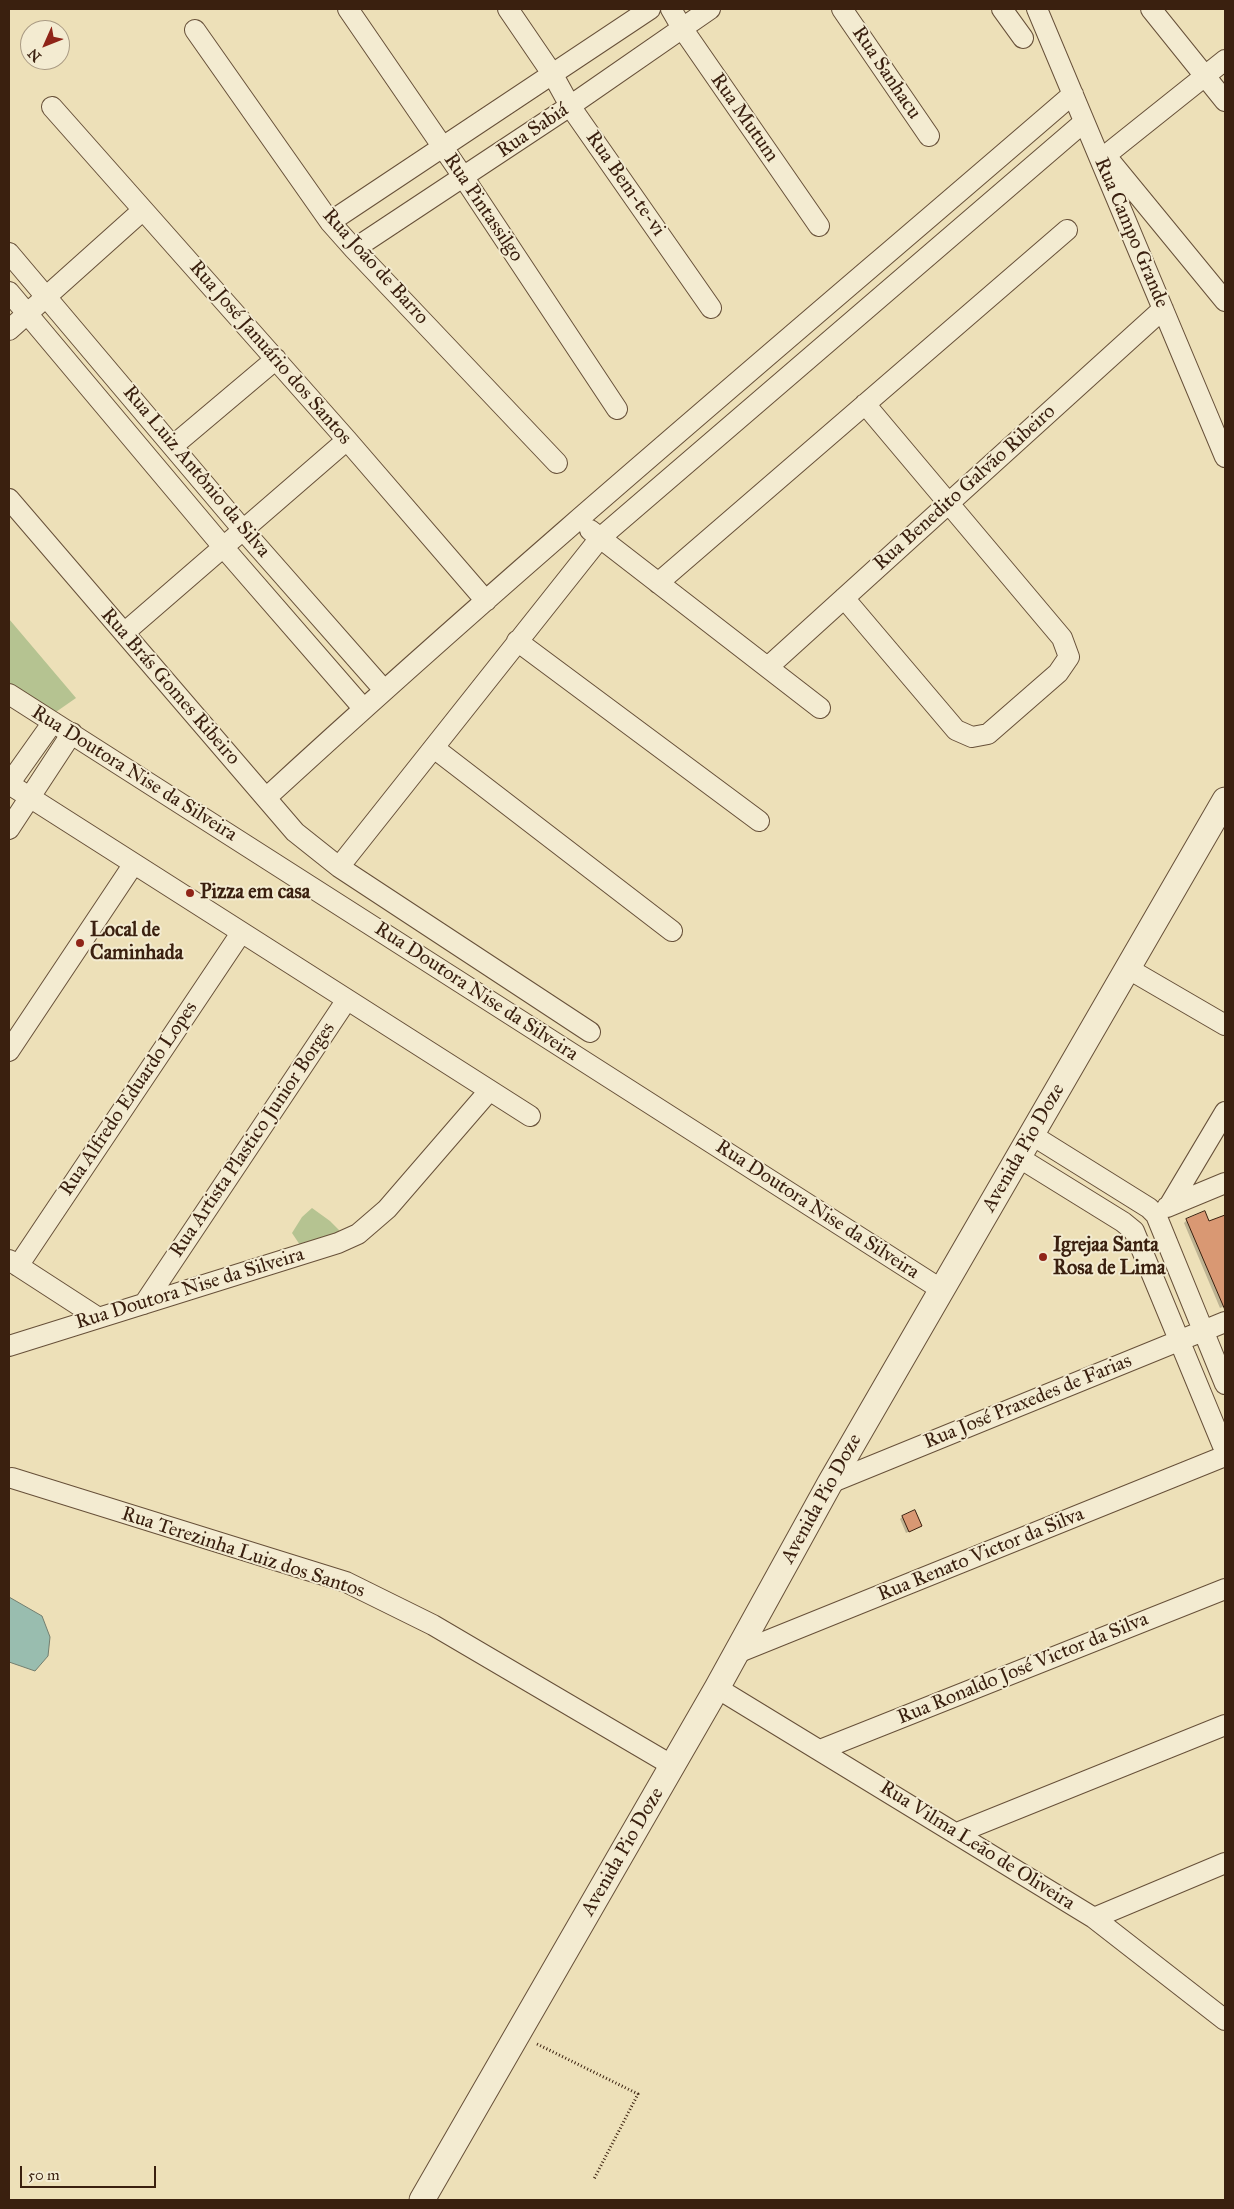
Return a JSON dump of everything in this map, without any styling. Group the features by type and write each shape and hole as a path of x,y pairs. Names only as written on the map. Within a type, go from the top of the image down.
{"street":[{"name":"Rua Pintassilgo","path":"348,9 464,178 617,409"},
{"name":"Rua Bem-te-vi","path":"508,9 552,75 570,106 711,308"},
{"name":"Rua Sabiá","path":"330,222 650,9"},
{"name":"Rua Mutum","path":"671,9 682,28 819,226"},
{"name":"Rua Sabiá","path":"354,250 464,178 710,9"},
{"name":"Rua Sanhacu","path":"842,9 929,136"},
{"path":"1002,9 1023,38"},
{"name":"Rua Campo Grande","path":"1037,9 1225,457"},
{"path":"1151,9 1225,101"},
{"name":"Rua João de Barro","path":"196,30 330,222 354,250 557,463"},
{"path":"1106,155 1225,60"},
{"path":"266,798 384,690 486,601 1073,94"},
{"name":"Rua José Januário dos Santos","path":"52,107 276,359 486,601"},
{"path":"339,867 600,538 836,333 1084,122"},
{"path":"1093,140 1225,301"},
{"path":"9,330 143,210"},
{"path":"658,583 1067,230"},
{"name":"Rua Luiz Antônio da Silva","path":"9,252 174,445 244,531 384,690"},
{"name":"Rua Luiz Antônio da Silva","path":"9,292 224,548 364,708"},
{"name":"Rua Benedito Galvão Ribeiro","path":"768,667 1163,309"},
{"path":"818,314 836,333"},
{"path":"174,445 276,359"},
{"path":"844,598 956,730 972,737 988,734 1058,673 1069,657 1062,638 865,404"},
{"path":"124,633 347,440"},
{"name":"Rua Brás Gomes Ribeiro","path":"9,498 295,832 339,867 590,1032"},
{"path":"579,520 820,708"},
{"path":"517,642 759,821"},
{"name":"Rua Doutora Nise da Silveira","path":"9,694 942,1290"},
{"path":"53,722 9,784 530,1116"},
{"path":"9,829 72,733"},
{"path":"434,748 672,930"},
{"name":"Avenida Pio Doze","path":"422,2200 737,1653 830,1483 1225,800"},
{"path":"9,1051 133,864"},
{"name":"Rua Alfredo Eduardo Lopes","path":"13,1263 240,932"},
{"path":"1127,968 1225,1024"},
{"name":"Rua Artista Plastico Junior Borges","path":"144,1304 346,1000"},
{"name":"Rua Doutora Nise da Silveira","path":"9,1346 338,1243 358,1234 387,1209 489,1091"},
{"path":"1163,1210 1225,1112"},
{"path":"1032,1135 1149,1208 1163,1210"},
{"path":"1018,1157 1123,1222 1134,1231 1225,1451"},
{"path":"1134,1231 1163,1210 1225,1183"},
{"path":"1163,1210 1204,1330 1225,1384"},
{"path":"13,1263 97,1317"},
{"name":"Rua José Praxedes de Farias","path":"830,1483 1225,1322"},
{"name":"Rua Renato Victor da Silva","path":"737,1653 1225,1456"},
{"name":"Rua Terezinha Luiz dos Santos","path":"12,1478 346,1582 433,1625 672,1766"},
{"name":"Rua Ronaldo José Victor da Silva","path":"820,1750 1225,1589"},
{"name":"Rua Vilma Leão de Oliveira","path":"717,1688 1094,1918 1225,2020"},
{"path":"957,1833 1225,1724"},
{"path":"1094,1918 1225,1863"}],"path":[{"path":"518,2034 638,2094 594,2179"}],"green space":[{"path":"9,619 76,698 53,714 9,686"},
{"path":"312,1208 341,1232 300,1245 292,1233 302,1217"}],"shaded area":[{"path":"9,1597 42,1616 50,1637 48,1656 35,1671 9,1662"}],"building":[{"path":"1205,1211 1209,1221 1225,1215 1225,1310 1186,1219"},
{"path":"915,1510 922,1526 909,1532 902,1516"}],"place":[{"name":"Pizza em casa","path":"190,893"},
{"name":"Local de Caminhada","path":"80,943"},
{"name":"Igrejaa Santa Rosa de Lima","path":"1043,1257"}]}
